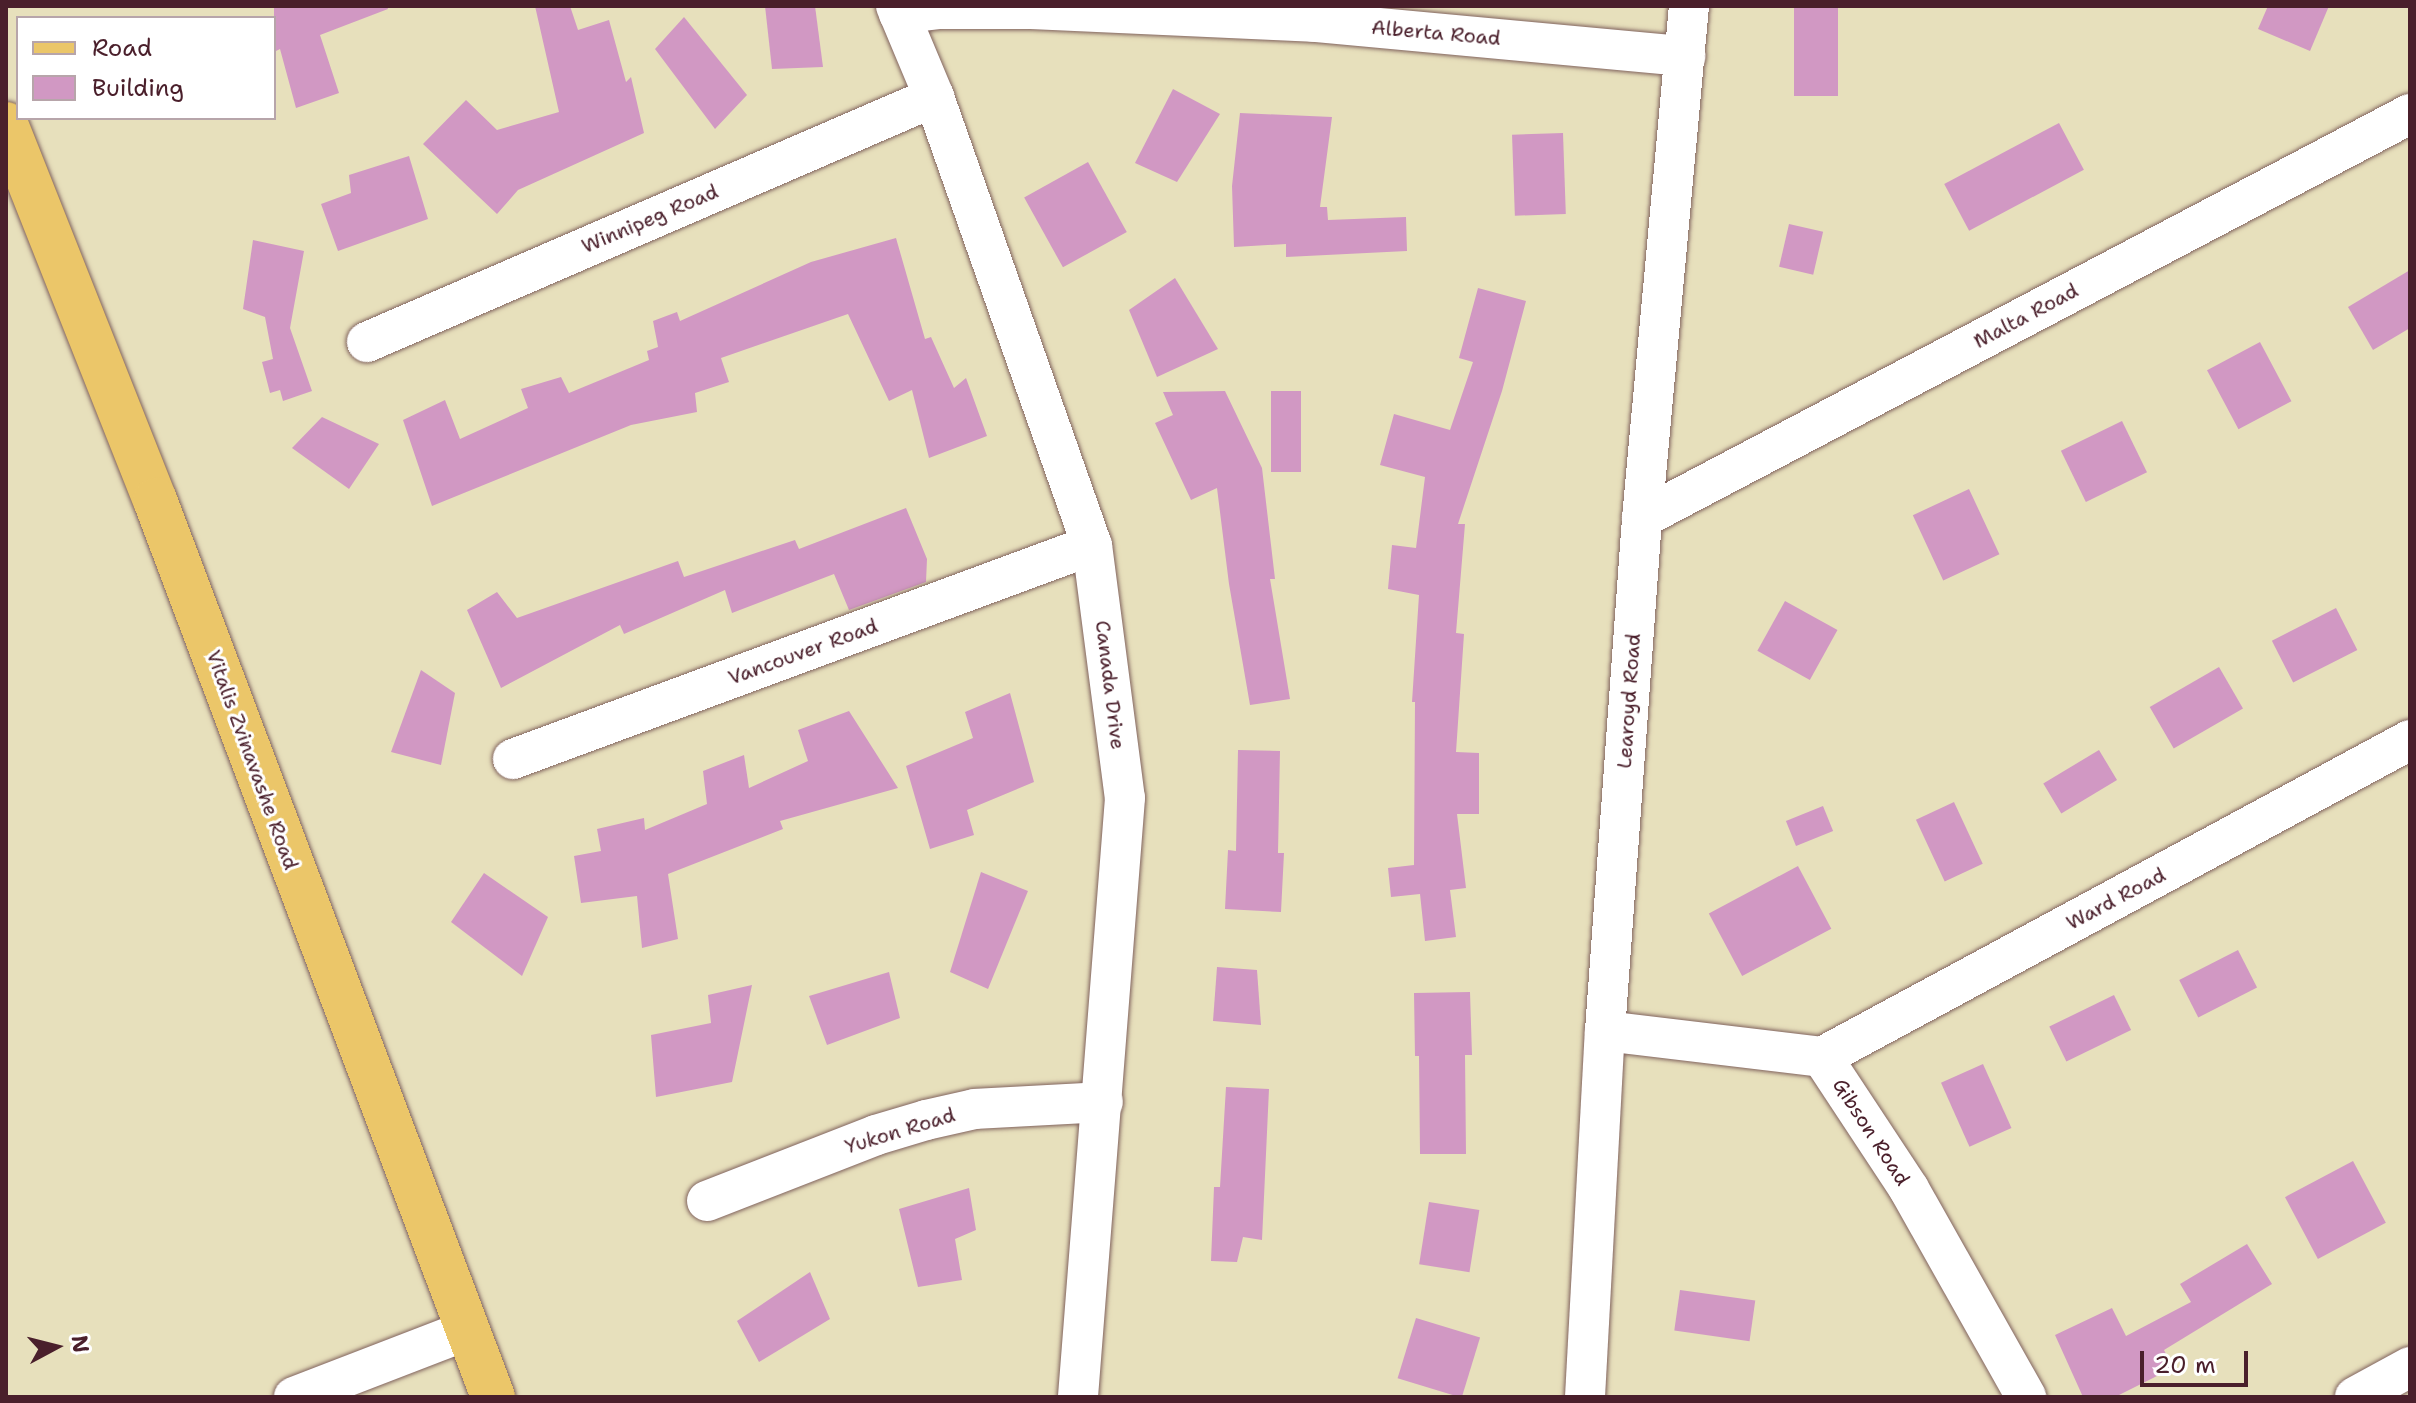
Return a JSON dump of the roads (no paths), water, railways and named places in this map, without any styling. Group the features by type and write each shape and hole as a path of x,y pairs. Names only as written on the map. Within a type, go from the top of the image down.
{"main road":[{"name":"Vitalis Zvinavashe Road","path":"6,124 155,500 386,1120 493,1397"}],"street":[{"name":"Learoyd Road","path":"1585,1397 1605,1031 1642,518 1689,6"},
{"name":"Alberta Road","path":"898,10 1029,9 1315,22 1685,56"},
{"name":"Canada Drive","path":"898,10 934,97 1092,545 1125,798 1078,1397"},
{"name":"Winnipeg Road","path":"367,342 934,97"},
{"name":"Malta Road","path":"1642,518 2410,114"},
{"name":"Vancouver Road","path":"513,759 1092,545"},
{"name":"Ward Road","path":"1822,1057 2410,740"},
{"name":"Gibson Road","path":"1605,1031 1822,1057 1909,1189 2026,1397"},
{"name":"Yukon Road","path":"707,1201 876,1135 926,1120 975,1109 1103,1102"},
{"path":"309,1395 468,1330"},
{"path":"2355,1397 2410,1367"}]}
